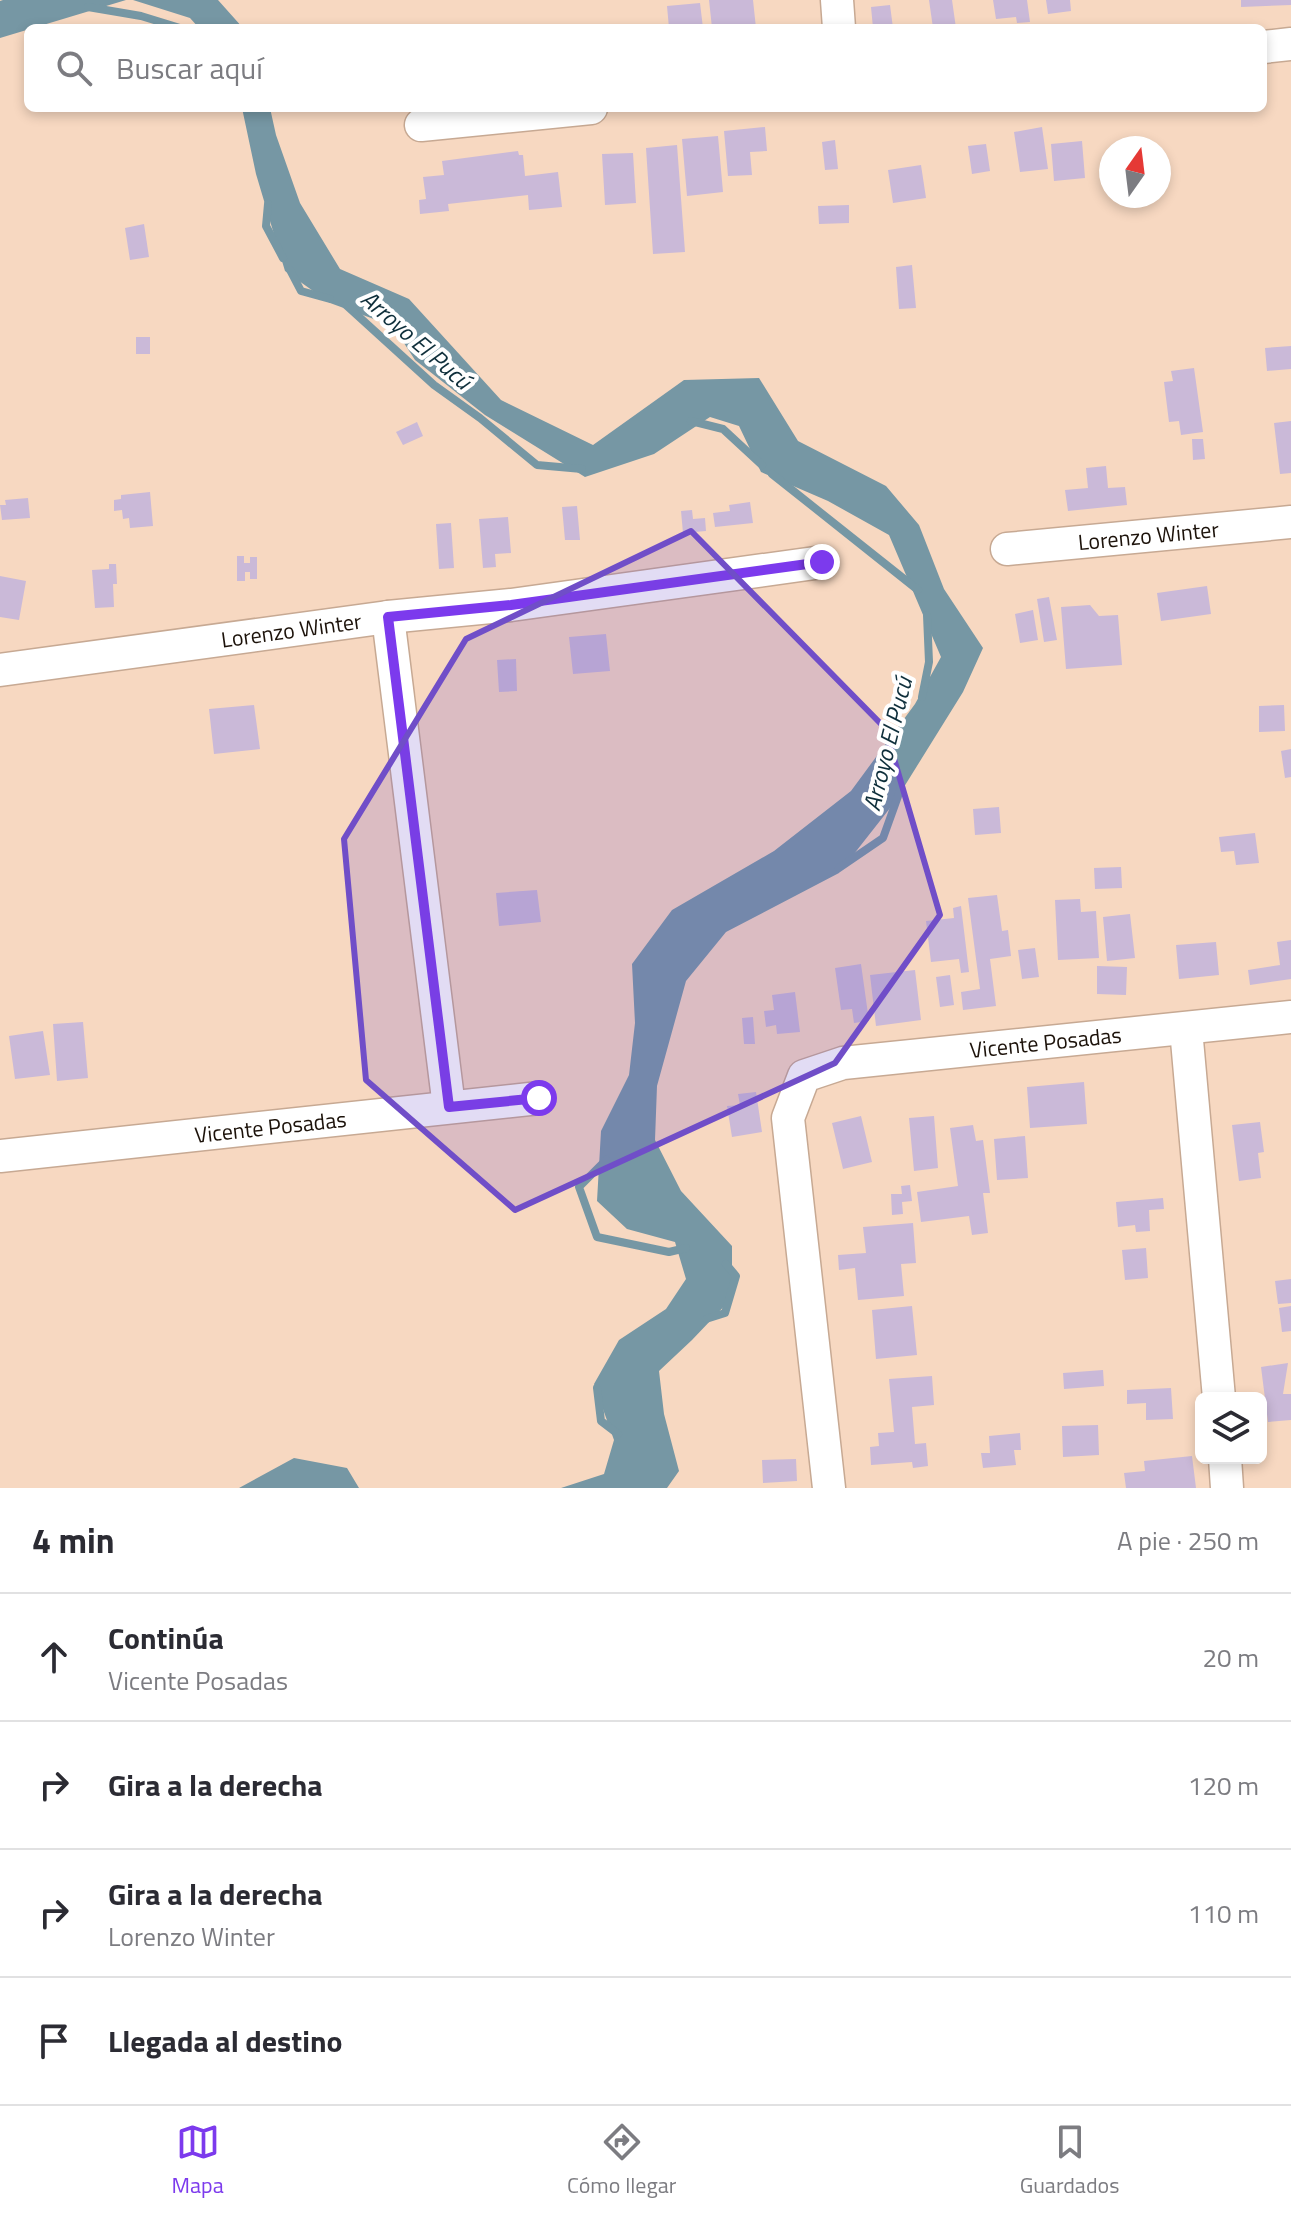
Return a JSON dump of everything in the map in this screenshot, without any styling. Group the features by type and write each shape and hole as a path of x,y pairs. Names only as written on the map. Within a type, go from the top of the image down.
{"street":[{"path":"837,0 839,24"},
{"path":"1267,47 1291,44"},
{"path":"421,125 551,112"},
{"name":"Lorenzo Winter","path":"1007,549 1291,522"},
{"name":"Lorenzo Winter","path":"0,670 822,562"},
{"path":"388,617 449,1107"},
{"name":"Vicente Posadas","path":"829,1488 788,1118 804,1076 843,1063 1291,1017"},
{"path":"1186,1029 1218,1392"},
{"name":"Vicente Posadas","path":"0,1156 539,1098"},
{"path":"1225,1464 1227,1488"}],"highlighted area":[{"path":"691,531 885,728 940,915 835,1063 515,1210 366,1080 344,839 466,639"}],"water":[{"path":"126,0 46,24 24,24 24,31 0,38 0,1"},
{"path":"133,0 218,0 239,24 195,24 190,18"},
{"path":"243,112 271,112 300,203 340,269 409,299 501,400 593,445 684,380 759,378 798,441 886,486 919,525 944,589 983,648 963,692 894,803 839,873 726,932 686,981 657,1086 655,1140 681,1191 732,1246 732,1298 659,1371 664,1414 679,1471 667,1488 561,1488 604,1474 614,1440 594,1384 619,1340 666,1309 686,1279 675,1242 627,1229 597,1201 601,1131 629,1075 635,1023 632,964 672,910 774,851 851,791 915,704 941,657 889,535 828,501 761,472 739,426 710,417 654,454 585,477 485,415 415,360 393,326 330,303 285,271 256,174"},
{"path":"294,1458 347,1468 359,1488 239,1488"}],"building":[{"path":"709,0 753,0 756,24 712,24"},
{"path":"929,0 952,0 955,24 932,24"},
{"path":"993,0 1027,0 1030,22 1017,23 1016,17 996,19"},
{"path":"1046,0 1070,0 1071,11 1048,14"},
{"path":"1241,0 1291,0 1291,5 1241,7"},
{"path":"700,3 703,24 669,24 667,6"},
{"path":"890,5 892,24 873,24 871,7"},
{"path":"765,127 767,151 750,152 752,175 728,176 724,131"},
{"path":"1042,127 1048,169 1020,172 1014,132"},
{"path":"718,136 723,192 687,196 682,139"},
{"path":"835,140 838,169 825,170 822,142"},
{"path":"1082,141 1085,178 1054,181 1051,144"},
{"path":"986,144 990,171 972,174 968,146"},
{"path":"677,145 685,252 653,254 646,148"},
{"path":"518,151 519,155 523,155 525,176 558,172 562,207 529,210 528,195 448,204 449,211 420,214 419,200 426,199 423,177 444,175 442,161"},
{"path":"633,153 636,203 605,205 602,154"},
{"path":"921,165 926,198 893,203 888,170"},
{"path":"849,205 849,223 819,224 818,206"},
{"path":"144,224 149,257 130,260 125,228"},
{"path":"912,265 916,308 899,309 896,267"},
{"path":"136,337 150,337 150,354 136,354"},
{"path":"1291,346 1291,369 1267,371 1265,348"},
{"path":"1194,368 1203,432 1181,435 1179,421 1169,422 1164,382 1173,381 1171,371"},
{"path":"1291,421 1291,473 1280,474 1274,423"},
{"path":"417,422 423,436 403,445 396,432"},
{"path":"1192,439 1203,439 1205,459 1193,460"},
{"path":"1106,466 1108,488 1125,487 1127,505 1068,511 1065,490 1088,488 1086,468"},
{"path":"150,492 153,526 130,528 129,518 123,519 122,510 114,511 114,500 121,499 121,495"},
{"path":"28,498 30,518 2,520 0,505 6,505 5,500"},
{"path":"750,502 753,523 715,527 713,513 730,511 729,505"},
{"path":"577,506 580,540 565,540 562,507"},
{"path":"692,510 693,519 705,518 706,531 683,533 681,511"},
{"path":"508,517 511,553 495,554 496,567 483,568 479,519"},
{"path":"451,523 454,568 439,569 436,524"},
{"path":"237,556 244,556 244,563 250,563 250,557 257,557 257,579 250,579 250,572 245,572 245,581 237,581"},
{"path":"109,564 116,564 114,607 95,608 92,570 109,569"},
{"path":"0,576 26,581 19,620 0,617"},
{"path":"1207,586 1211,614 1161,621 1157,593"},
{"path":"1049,597 1057,640 1044,642 1037,599"},
{"path":"1090,605 1099,616 1118,615 1122,665 1066,669 1061,607"},
{"path":"1033,610 1038,640 1020,643 1015,614"},
{"path":"606,634 610,671 573,674 569,637"},
{"path":"516,659 517,691 499,692 497,660"},
{"path":"254,705 260,749 214,754 209,709"},
{"path":"1284,705 1285,731 1259,732 1259,706"},
{"path":"1291,749 1291,777 1285,778 1281,751"},
{"path":"999,807 1001,833 975,835 973,809"},
{"path":"1255,833 1259,863 1236,865 1234,851 1221,852 1219,837"},
{"path":"1121,867 1122,888 1095,889 1094,868"},
{"path":"537,890 541,922 499,926 496,893"},
{"path":"997,895 1002,931 1008,930 1011,956 990,959 996,1006 963,1010 961,992 980,989 968,898"},
{"path":"1080,899 1081,912 1096,911 1099,958 1058,960 1055,900"},
{"path":"961,906 969,972 961,973 959,959 931,962 926,921 954,918 953,908"},
{"path":"1130,914 1135,958 1107,961 1103,917"},
{"path":"1291,940 1291,979 1250,985 1248,970 1280,965 1277,942"},
{"path":"1216,942 1219,975 1179,979 1176,945"},
{"path":"1035,948 1039,977 1022,979 1018,950"},
{"path":"861,964 869,1021 854,1023 852,1009 841,1010 835,968"},
{"path":"1097,966 1127,967 1126,995 1097,994"},
{"path":"915,970 921,1020 876,1026 870,975"},
{"path":"950,975 954,1005 940,1007 936,977"},
{"path":"795,992 800,1032 777,1034 776,1025 766,1027 764,1011 774,1010 772,995"},
{"path":"753,1017 755,1044 744,1044 742,1018"},
{"path":"83,1022 88,1078 57,1081 53,1024"},
{"path":"43,1031 50,1075 15,1079 9,1036"},
{"path":"1084,1082 1087,1124 1030,1128 1027,1087"},
{"path":"756,1092 762,1132 732,1137 727,1106 740,1105 738,1094"},
{"path":"861,1116 872,1162 843,1169 832,1123"},
{"path":"934,1116 938,1168 914,1171 909,1118"},
{"path":"1260,1122 1264,1152 1258,1153 1261,1178 1239,1181 1232,1125"},
{"path":"973,1125 976,1141 983,1140 990,1193 983,1193 988,1233 972,1235 969,1216 921,1222 917,1192 958,1186 950,1128"},
{"path":"1025,1136 1028,1178 997,1180 994,1139"},
{"path":"910,1185 912,1201 902,1202 903,1214 892,1215 891,1194 902,1194 901,1186"},
{"path":"1163,1198 1164,1209 1149,1210 1150,1231 1136,1232 1135,1225 1118,1227 1116,1202"},
{"path":"913,1223 916,1263 901,1264 904,1296 858,1300 855,1268 839,1270 838,1255 866,1253 863,1227"},
{"path":"1146,1248 1148,1278 1125,1280 1122,1250"},
{"path":"1291,1279 1291,1303 1278,1304 1275,1281"},
{"path":"912,1306 917,1355 876,1359 872,1310"},
{"path":"1291,1306 1291,1331 1282,1332 1279,1308"},
{"path":"1288,1363 1283,1394 1291,1394 1291,1420 1268,1422 1267,1392 1264,1392 1261,1367"},
{"path":"1103,1370 1104,1386 1064,1389 1063,1373"},
{"path":"932,1376 934,1405 912,1407 915,1444 926,1443 928,1466 913,1468 912,1462 871,1465 870,1447 879,1446 878,1433 894,1432 889,1379"},
{"path":"1171,1388 1173,1419 1146,1420 1146,1403 1127,1404 1127,1390"},
{"path":"1098,1425 1099,1455 1063,1457 1062,1426"},
{"path":"1020,1433 1021,1450 1014,1450 1016,1465 983,1468 981,1453 990,1453 989,1436"},
{"path":"1192,1456 1196,1488 1126,1488 1124,1473 1145,1471 1144,1461"},
{"path":"796,1459 797,1481 763,1483 762,1460"}],"waterway":[{"name":"Arroyo El Pucú","path":"88,7 167,24"},
{"name":"Arroyo El Pucú","path":"268,204 266,226 283,258"},
{"name":"Arroyo El Pucú","path":"290,270 301,291 330,299"},
{"name":"Arroyo El Pucú","path":"346,305 434,385 537,465 582,469"},
{"name":"Arroyo El Pucú","path":"691,421 723,429 762,465"},
{"name":"Arroyo El Pucú","path":"772,474 918,590"},
{"name":"Arroyo El Pucú","path":"922,697 929,662 927,615"},
{"name":"Arroyo El Pucú","path":"839,868 883,838 901,788"},
{"name":"Arroyo El Pucú","path":"606,1160 579,1187 597,1237 669,1252 686,1248"},
{"name":"Arroyo El Pucú","path":"706,1319 725,1313 736,1276 726,1264"},
{"name":"Arroyo El Pucú","path":"597,1388 601,1421 618,1434"}],"route":[{"path":"539,1098 449,1107 388,617 511,605 822,562"}]}
